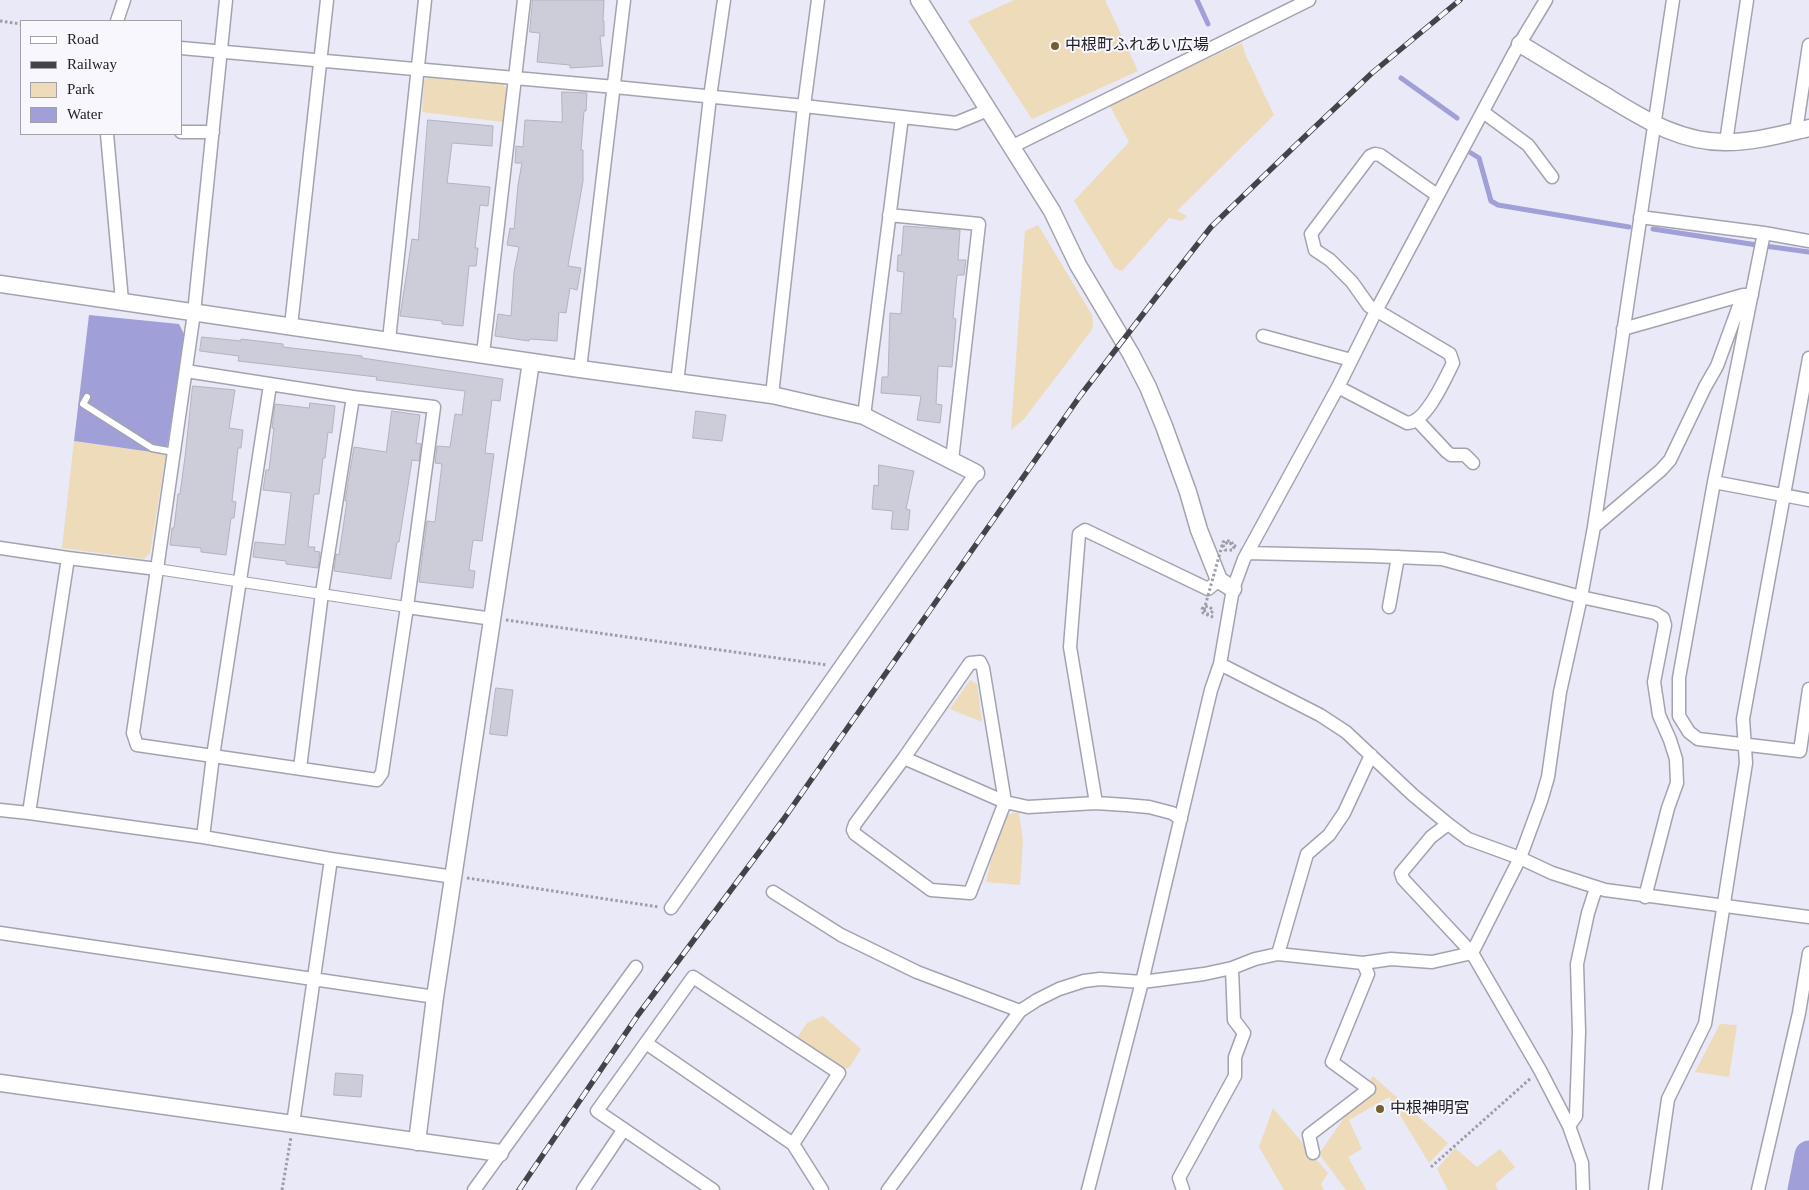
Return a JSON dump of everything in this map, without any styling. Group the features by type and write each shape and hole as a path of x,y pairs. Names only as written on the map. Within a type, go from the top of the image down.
{"street":[{"path":"117,20 124,0"},
{"path":"186,371 353,397 434,407 382,773 377,780 137,745 132,733 194,313 226,0"},
{"path":"291,326 327,0"},
{"path":"389,340 425,0"},
{"path":"483,354 524,0"},
{"path":"580,370 624,0"},
{"path":"677,383 710,97 724,0"},
{"path":"772,395 804,106 818,0"},
{"path":"919,0 988,110 1013,146 1052,211 1078,265 1131,354 1148,387 1164,426 1188,492 1199,530 1219,580 1233,589"},
{"path":"1013,146 1309,0"},
{"path":"1088,1190 1142,982 1211,690 1220,664 1233,589 1244,552 1338,387 1437,195 1546,0"},
{"path":"1472,953 1512,870 1520,858 1548,777 1560,692 1582,597 1594,527 1673,0"},
{"path":"1726,142 1747,0"},
{"path":"1520,44 1654,126 1692,139 1726,142 1756,140 1802,130 1809,45"},
{"path":"182,48 615,87 956,123 988,110"},
{"path":"1483,112 1528,145 1552,177"},
{"path":"864,416 902,118"},
{"path":"182,132 213,132"},
{"path":"107,135 122,301"},
{"path":"1338,387 1406,423 1411,423 1417,420 1428,408 1453,363 1450,354 1369,306 1352,282 1330,260 1315,250 1311,234 1370,156 1375,154 1380,155 1437,195"},
{"path":"889,215 979,224 952,460"},
{"path":"1640,217 1764,233 1809,241"},
{"path":"1764,233 1747,295 1679,678 1679,716 1689,732 1698,739 1745,743 1800,751 1809,689"},
{"path":"0,284 389,340 580,370 772,395 864,416 976,473 671,908"},
{"path":"1623,330 1747,295"},
{"path":"1594,527 1661,470 1670,460 1717,366 1747,295"},
{"path":"1263,336 1351,360"},
{"path":"1656,1190 1668,1098 1705,1024 1746,763 1743,719 1809,358"},
{"path":"417,1142 435,997 531,362"},
{"path":"203,837 213,756 270,384"},
{"path":"300,768 322,593 353,397"},
{"path":"1417,420 1447,452 1465,455 1473,462"},
{"path":"1714,482 1809,500"},
{"path":"1096,803 1070,647 1079,534 1085,530 1208,589 1219,580"},
{"path":"0,548 493,618"},
{"path":"1244,552 1442,559 1582,597 1656,613 1662,618 1665,625 1654,682 1659,715 1676,759 1677,783 1668,808 1645,897"},
{"path":"1389,607 1398,557"},
{"path":"29,813 68,558"},
{"path":"980,662 983,668 1005,802 970,893 931,890 855,834 853,830 855,824 904,758 970,663 980,662"},
{"path":"1220,664 1320,715 1346,732 1413,795 1468,839 1520,858 1552,874 1596,888 1645,897 1809,917"},
{"path":"1278,954 1307,854 1329,835 1344,813 1371,755"},
{"path":"904,758 1005,802 1028,807 1096,803 1149,807 1172,813 1181,818"},
{"path":"0,810 203,837 331,859 454,876"},
{"path":"1448,824 1431,837 1402,873 1404,879 1472,953 1540,1070 1570,1126 1582,1163 1583,1190"},
{"path":"293,1124 331,859"},
{"path":"1570,1126 1576,1116 1580,1032 1577,964 1588,913 1596,888"},
{"path":"773,892 841,935 917,972 1020,1011"},
{"path":"0,933 314,981 435,997"},
{"path":"888,1190 1020,1011 1059,989 1084,981 1100,979 1142,982 1204,974 1232,968 1255,959 1278,954 1363,964 1391,959 1432,962 1472,953"},
{"path":"1758,1190 1799,1013 1809,953"},
{"path":"1313,1153 1309,1135 1369,1089 1332,1062 1368,974 1363,964"},
{"path":"474,1190 636,966"},
{"path":"1183,1190 1179,1178 1235,1076 1235,1057 1244,1033 1234,1020 1232,968"},
{"path":"713,1190 597,1111 693,977 839,1073 793,1144"},
{"path":"646,1043 793,1144 822,1190"},
{"path":"0,1083 500,1153"},
{"path":"583,1190 624,1129"}],"lane":[{"path":"87,397 83,404 152,448 174,452"}],"path":[{"path":"0,22 20,24"},
{"path":"1220,620 1203,614 1202,609 1204,606 1210,607 1213,611 1210,614 1206,614 1204,610 1220,552 1223,542 1225,540 1231,542 1233,545 1234,547 1228,551 1225,550 1223,545 1230,542 1233,544 1244,552"},
{"path":"493,618 840,666"},
{"path":"454,876 671,908"},
{"path":"1431,1167 1540,1070"},
{"path":"282,1190 293,1124"}],"green space":[{"name":"中根町ふれあい広場","path":"1014,0 1105,0 1138,71 1032,119 968,21"},
{"path":"1242,43 1246,56 1274,115 1177,211 1187,216 1182,221 1169,218 1122,271 1115,268 1074,201 1129,142 1109,104"},
{"path":"430,77 503,84 507,89 503,122 422,112 424,80"},
{"path":"1038,225 1092,315 1093,325 1091,331 1024,419 1011,430 1025,231"},
{"path":"74,441 166,454 150,553 144,559 62,548"},
{"path":"970,680 977,684 982,722 950,709"},
{"path":"1019,812 1023,841 1020,885 986,882 991,860 1006,815"},
{"path":"823,1016 861,1049 849,1068 839,1069 796,1039 807,1023"},
{"path":"1720,1024 1737,1025 1729,1077 1695,1072"},
{"path":"1373,1076 1448,1143 1429,1163 1389,1097 1349,1120 1362,1149 1348,1157 1366,1190 1346,1190 1319,1154"},
{"path":"1273,1108 1328,1173 1321,1184 1324,1190 1284,1190 1259,1147"},
{"path":"1455,1148 1477,1167 1500,1149 1515,1167 1495,1184 1498,1190 1448,1190 1437,1169"}],"water":[{"path":"89,315 179,324 185,336 166,454 74,441"}],"building":[{"path":"533,0 604,0 604,36 600,36 603,66 570,68 570,65 537,62 540,33 530,32"},
{"path":"562,92 587,93 581,150 583,150 583,181 568,266 581,268 577,290 570,288 566,313 559,312 557,341 530,339 529,341 495,336 498,314 511,316 514,272 519,247 507,245 510,228 514,229 522,163 515,163 516,146 523,147 525,120 562,122"},
{"path":"428,120 493,126 492,146 452,143 447,183 490,187 488,206 480,205 475,248 478,248 476,266 469,266 463,326 442,324 442,321 400,316 412,239 418,240"},
{"path":"904,226 960,230 958,260 966,260 964,275 957,275 953,318 956,319 952,367 938,366 936,404 942,405 940,423 917,420 921,396 881,393 882,377 888,377 890,313 901,314 904,272 897,271"},
{"path":"202,337 283,344 283,347 362,356 362,358 503,379 500,401 492,400 485,453 494,454 482,541 473,540 469,570 475,571 473,588 419,582 427,521 435,522 442,464 435,463 437,446 450,447 455,414 462,415 465,391 376,380 377,377 238,361 239,356 200,351"},
{"path":"193,386 235,390 229,428 243,430 241,448 238,448 232,501 236,502 234,518 231,518 226,555 201,552 201,548 170,545 178,494 180,494"},
{"path":"310,403 335,406 332,433 328,432 325,458 323,458 319,494 314,494 308,547 315,547 314,551 320,552 318,568 286,564 286,561 253,557 255,542 285,545 291,493 263,490 266,470 269,470 275,404 309,408"},
{"path":"392,411 420,415 416,443 421,444 419,461 412,460 391,579 334,571 336,554 339,555 354,447 386,452"},
{"path":"696,411 726,415 722,441 693,438"},
{"path":"879,465 914,471 906,509 910,510 908,530 891,529 893,511 872,509 874,485 878,486"},
{"path":"496,688 513,690 507,736 490,734"},
{"path":"336,1073 363,1075 361,1097 334,1095"}],"waterway":[{"path":"1197,0 1208,24"},
{"path":"1401,78 1457,118"},
{"path":"1471,153 1479,158 1491,201 1498,205 1629,227"},
{"path":"1653,229 1757,245"},
{"path":"1765,246 1809,252"},
{"path":"1802,1190 1809,1155"}],"railway":[{"path":"519,1190 638,1015 783,820 1080,396 1211,227 1372,73 1460,0"}],"place":[{"name":"中根町ふれあい広場","path":"1055,46"},
{"name":"中根神明宮","path":"1380,1109"}]}
